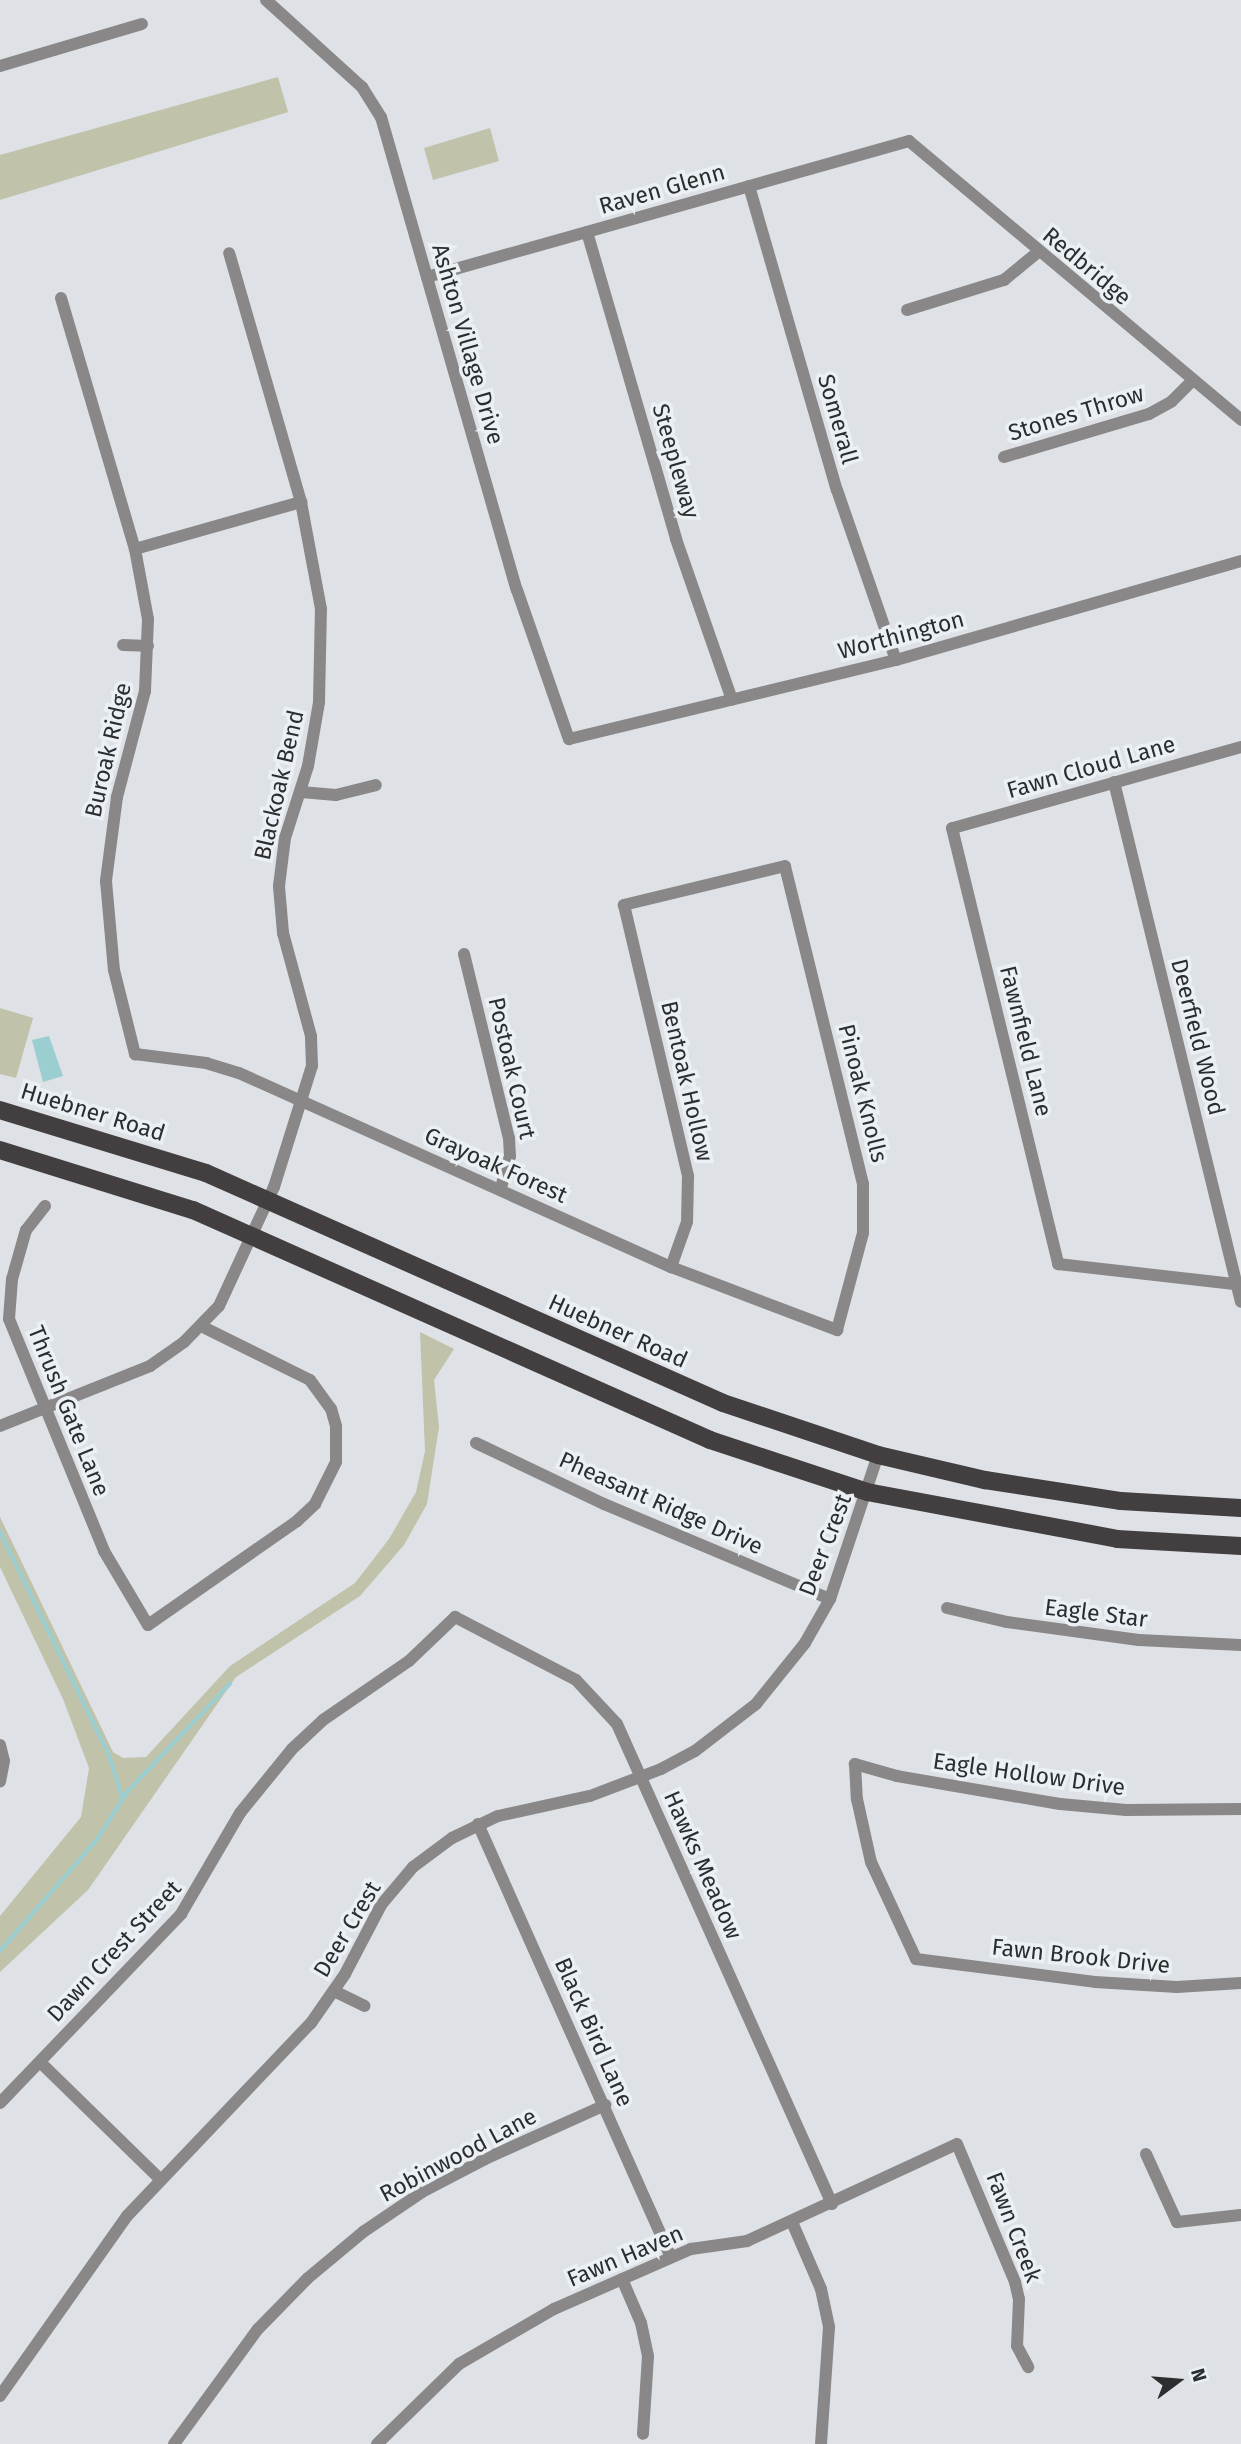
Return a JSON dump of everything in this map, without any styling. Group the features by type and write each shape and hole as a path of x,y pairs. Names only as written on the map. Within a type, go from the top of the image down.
{"main road":[{"name":"Huebner Road","path":"0,1110 206,1173 723,1404 878,1455 985,1480 1121,1501 1241,1507"},
{"path":"0,1150 193,1210 697,1434 867,1492 1117,1539 1241,1546"}],"street":[{"name":"Ashton Village Drive","path":"267,0 362,87 376,107 517,590 569,739"},
{"path":"0,66 142,24"},
{"name":"Raven Glenn","path":"427,277 909,141"},
{"name":"Redbridge","path":"909,141 1241,420"},
{"name":"Somerall","path":"749,186 837,490 896,660"},
{"name":"Steepleway","path":"587,232 677,539 732,700"},
{"path":"906,310 1004,280 1038,252"},
{"name":"Blackoak Bend","path":"0,1426 150,1366 201,1326 219,1306 267,1201 304,1101 312,1066 311,1035 283,933 279,886 285,838 301,792 319,702 322,663 316,568 301,502 229,253"},
{"name":"Buroak Ridge","path":"61,298 135,549 148,646 145,691 117,797 106,881 114,970 135,1054"},
{"name":"Stones Throw","path":"1004,457 1149,414 1172,401 1192,381"},
{"path":"135,549 301,502"},
{"name":"Worthington","path":"569,739 896,660 1241,561"},
{"path":"123,645 148,646"},
{"name":"Fawn Cloud Lane","path":"952,828 1241,747"},
{"name":"Deerfield Wood","path":"1114,782 1241,1302"},
{"path":"301,792 336,795 376,786"},
{"name":"Fawnfield Lane","path":"952,828 1058,1264 1239,1285"},
{"name":"Bentoak Hollow","path":"671,1267 687,1222 688,1176 624,905 785,866"},
{"name":"Pinoak Knolls","path":"785,866 863,1184 863,1233 837,1330"},
{"name":"Postoak Court","path":"464,954 509,1139 510,1156 500,1190"},
{"name":"Grayoak Forest","path":"135,1054 206,1063 304,1101 671,1267 837,1330"},
{"name":"Thrush Gate Lane","path":"45,1206 26,1230 8,1301 15,1336 108,1560 148,1625 297,1521 315,1504 336,1462 334,1417 310,1380 201,1326"},
{"name":"Pheasant Ridge Drive","path":"476,1443 604,1504 830,1599"},
{"name":"Deer Crest","path":"0,2396 127,2216 311,2023 334,1991 368,1926 396,1885 432,1852 478,1824 642,1779 695,1751 756,1703 805,1643 830,1599 878,1455"},
{"name":"Eagle Star","path":"947,1608 1007,1622 1139,1640 1241,1645"},
{"name":"Hawks Meadow","path":"455,1617 564,1672 588,1690 617,1724 832,2204"},
{"name":"Dawn Crest Street","path":"0,2104 194,1899 240,1813 292,1749 323,1720 409,1661 455,1617"},
{"path":"0,1745 4,1761 0,1783"},
{"name":"Eagle Hollow Drive","path":"916,1959 872,1862 857,1799 855,1764 897,1776 1060,1804 1126,1810 1241,1809"},
{"name":"Black Bird Lane","path":"478,1824 671,2257"},
{"name":"Fawn Brook Drive","path":"916,1959 1095,1982 1177,1987 1241,1983"},
{"path":"334,1991 365,2006"},
{"path":"40,2062 161,2180"},
{"name":"Robinwood Lane","path":"174,2444 258,2329 308,2278 363,2232 422,2192 485,2159 604,2105"},
{"name":"Fawn Haven","path":"377,2444 459,2364 518,2328 622,2278 691,2249 747,2241 957,2144"},
{"name":"Fawn Creek","path":"957,2144 1015,2282 1019,2300 1017,2346 1028,2367"},
{"path":"1146,2154 1177,2221 1241,2215"},
{"path":"792,2222 821,2288 829,2327 821,2444"},
{"path":"622,2278 641,2323 648,2356 643,2434"}],"green space":[{"path":"278,77 288,112 0,200 0,155"},
{"path":"490,128 499,161 433,180 424,148"},
{"path":"0,1008 33,1018 16,1078 0,1074"},
{"path":"420,1332 454,1349 434,1380 439,1427 427,1504 404,1545 360,1596 236,1677 88,1890 0,1972 0,1916 81,1817 89,1768 63,1699 0,1567 0,1517 113,1752 123,1758 146,1757 230,1666 355,1583 389,1539 416,1492 425,1451"}],"water":[{"path":"49,1036 63,1076 43,1082 32,1040"}],"waterway":[{"path":"0,1531 110,1757 123,1799"},
{"path":"0,1951 96,1841 128,1791 230,1684"}]}
